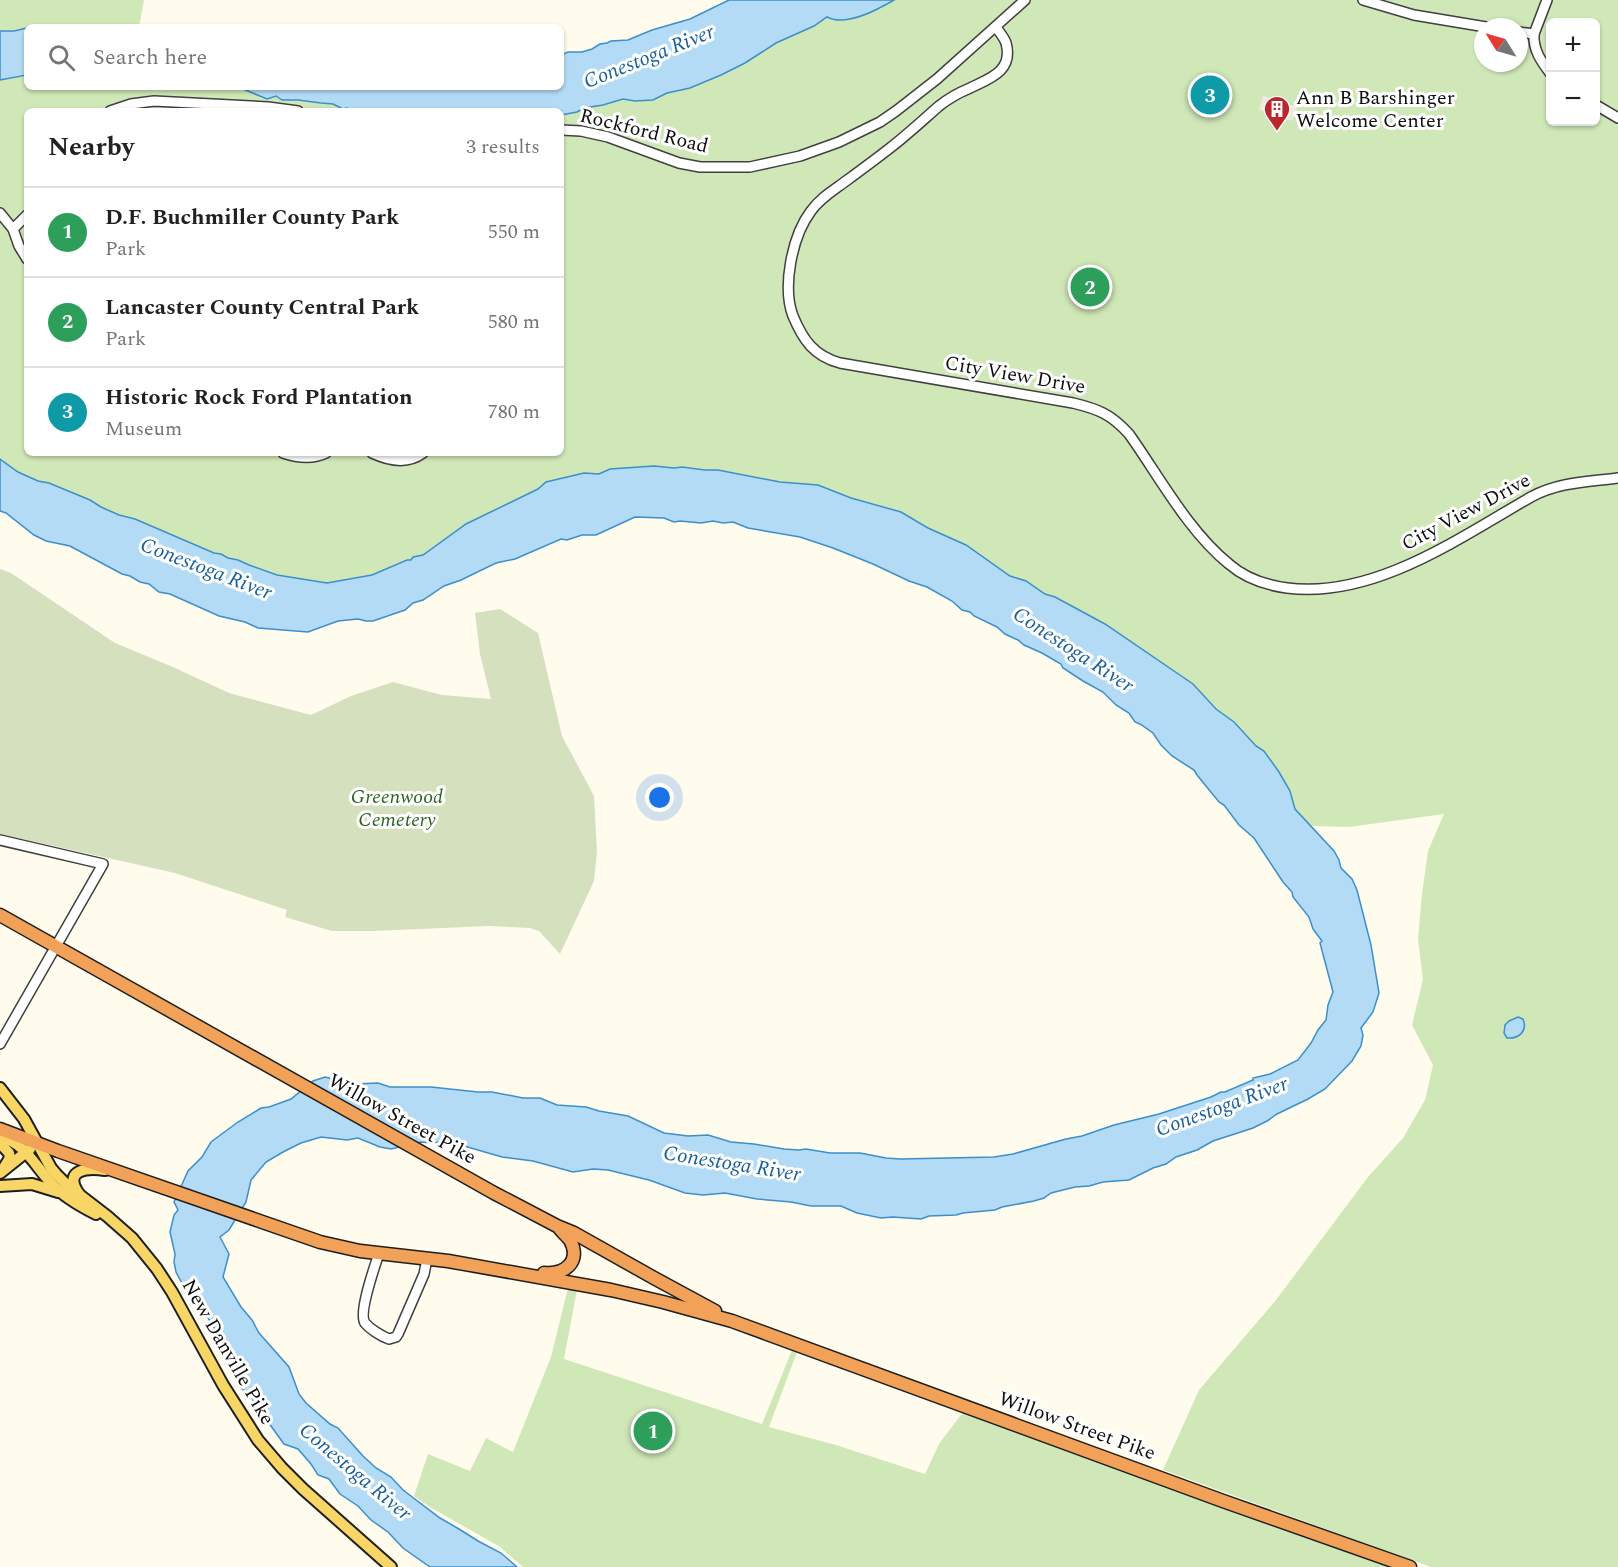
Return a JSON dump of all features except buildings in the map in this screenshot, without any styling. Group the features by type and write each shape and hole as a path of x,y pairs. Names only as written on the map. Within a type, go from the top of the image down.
{"highway":[{"name":"Willow Street Pike","path":"0,915 494,1192 556,1226 574,1233 732,1321"},
{"name":"Willow Street Pike","path":"0,1129 320,1242 360,1251 448,1261 635,1295 732,1321 1410,1567"},
{"path":"448,1261 459,1260 540,1273 560,1273 568,1266 574,1254 569,1239 556,1226"}],"main road":[{"name":"New Danville Pike","path":"0,1088 24,1119 51,1168 68,1186 132,1238 161,1274 223,1386 258,1440 303,1489 391,1567"},
{"name":"New Danville Pike","path":"0,1136 18,1144 27,1152 64,1194 117,1225"},
{"path":"0,1143 9,1152 10,1158 1,1173"},
{"path":"1,1173 37,1143"},
{"path":"81,1196 74,1186 74,1176 78,1171 92,1169 118,1172"},
{"path":"0,1186 32,1184 64,1194"}],"street":[{"name":"Rockford Road","path":"564,130 608,137 679,163 700,167 734,168 768,164 840,142 880,122 917,96 1025,0"},
{"path":"1363,0 1414,15 1474,25"},
{"path":"1547,0 1534,34 1535,47 1540,59 1550,72"},
{"name":"City View Drive","path":"996,27 1004,40 1007,56 1000,72 939,106 894,146 819,201 803,224 797,238 789,273 789,298 800,331 820,355 840,363 1073,403 1093,408 1110,416 1129,434 1212,549 1241,573 1271,586 1314,590 1364,581 1421,558 1539,492 1568,483 1618,478"},
{"path":"1528,33 1534,34"},
{"path":"119,108 154,101 276,108"},
{"path":"1600,107 1618,118"},
{"path":"0,213 14,229 24,254"},
{"path":"14,229 24,218"},
{"path":"295,456 303,458 318,456"},
{"path":"383,456 394,461 404,461 419,456"},
{"path":"0,840 103,864 0,1044"},
{"path":"379,1253 364,1304 363,1320 370,1328 389,1339 398,1334 424,1274 427,1259"}],"green space":[{"path":"0,0 144,0 140,24 24,24 24,28 0,31"},
{"path":"894,0 1618,0 1618,1567 1431,1567 1163,1470 1199,1390 1276,1300 1368,1177 1403,1138 1425,1100 1433,1065 1412,1025 1423,979 1418,939 1428,851 1444,814 1349,827 1310,826 1295,809 1290,791 1264,752 1234,722 1216,709 1193,684 1105,624 1045,594 1026,581 1010,576 966,545 928,528 917,520 818,485 780,482 718,470 682,467 610,469 599,474 546,482 538,489 466,524 423,555 372,575 327,583 277,575 214,553 135,519 119,515 49,483 38,481 18,472 0,459 0,80 24,76 24,90 246,90 267,98 276,96 282,100 333,104 341,108 24,108 24,456 564,456 564,114 624,99 653,100 667,93 690,88 745,63 776,43 814,26 827,17 880,9"},
{"name":"Greenwood Cemetery","path":"0,569 11,573 115,643 229,693 311,715 351,696 393,682 442,695 491,699 480,654 475,613 500,609 538,633 562,736 594,796 597,852 594,881 560,954 539,931 530,928 489,926 332,931 285,917 287,910 175,873 0,834"},
{"path":"568,1288 577,1290 564,1359 762,1424 792,1350 797,1352 769,1427 836,1445 925,1474 939,1444 963,1412 1388,1567 523,1567 500,1547 414,1496 428,1454 470,1471 486,1438 513,1452 551,1357"}],"shaded area":[{"path":"1263,96 1297,107 1292,121 1259,110"}],"water":[{"name":"Conestoga River","path":"729,0 894,0 852,19 835,20 827,17 814,26 776,43 745,63 690,88 667,93 653,100 623,99 564,114 564,108 341,108 333,104 282,100 276,96 267,99 245,90 564,90 564,54 582,52 611,41 628,40 690,19"},
{"path":"24,29 24,76 0,80 0,31"},
{"name":"Conestoga River","path":"0,459 18,472 38,481 49,483 119,515 135,519 214,553 277,575 327,583 372,575 423,555 466,524 538,489 546,482 584,473 599,474 610,469 654,466 718,470 780,482 818,485 851,498 901,512 928,528 966,545 1010,576 1026,581 1045,594 1105,624 1193,684 1216,709 1234,722 1256,746 1264,751 1290,791 1295,809 1334,851 1341,868 1352,879 1357,890 1371,945 1379,993 1373,1012 1361,1028 1363,1035 1361,1046 1352,1061 1325,1089 1308,1099 1253,1128 1213,1141 1129,1180 1075,1187 1051,1193 1034,1201 995,1210 929,1216 921,1219 881,1218 857,1213 841,1206 811,1206 725,1193 703,1195 685,1193 649,1180 608,1170 593,1169 573,1172 533,1161 502,1157 447,1141 421,1142 391,1149 358,1138 347,1140 321,1137 283,1152 266,1162 251,1180 246,1202 229,1230 220,1237 229,1254 223,1277 259,1333 289,1367 299,1394 306,1403 338,1428 363,1456 376,1468 391,1477 403,1490 440,1518 501,1553 517,1567 430,1567 403,1548 358,1506 340,1494 329,1479 318,1475 298,1449 284,1444 249,1392 243,1390 225,1351 215,1340 216,1331 176,1272 170,1232 174,1215 178,1210 174,1202 188,1171 202,1157 211,1142 238,1122 261,1108 291,1099 313,1081 325,1077 354,1084 378,1083 390,1087 431,1087 540,1098 557,1105 586,1107 628,1116 664,1133 688,1136 708,1135 731,1142 784,1149 860,1153 900,1159 994,1157 1013,1154 1159,1114 1211,1097 1253,1080 1253,1078 1270,1074 1298,1060 1326,1020 1333,992 1320,943 1322,941 1313,929 1309,917 1254,838 1239,825 1194,770 1172,756 1153,733 1135,722 1129,713 1116,705 1103,692 1063,668 1061,664 1024,645 970,612 962,610 952,601 927,587 833,548 800,537 748,528 733,522 674,522 664,518 635,517 596,535 561,539 515,559 496,563 444,586 405,610 373,621 358,619 338,621 308,632 258,628 245,622 219,616 170,594 159,592 149,584 122,574 70,546 46,541 34,535 6,513 0,511"},
{"path":"1518,1017 1523,1019 1523,1031 1519,1036 1507,1038 1504,1033 1505,1025"}],"place":[{"name":"Historic Rock Ford Plantation","path":"1210,95"},
{"name":"Ann B Barshinger Welcome Center","path":"1277,132"},
{"name":"Lancaster County Central Park","path":"1090,287"},
{"name":"D.F. Buchmiller County Park","path":"653,1431"}]}
